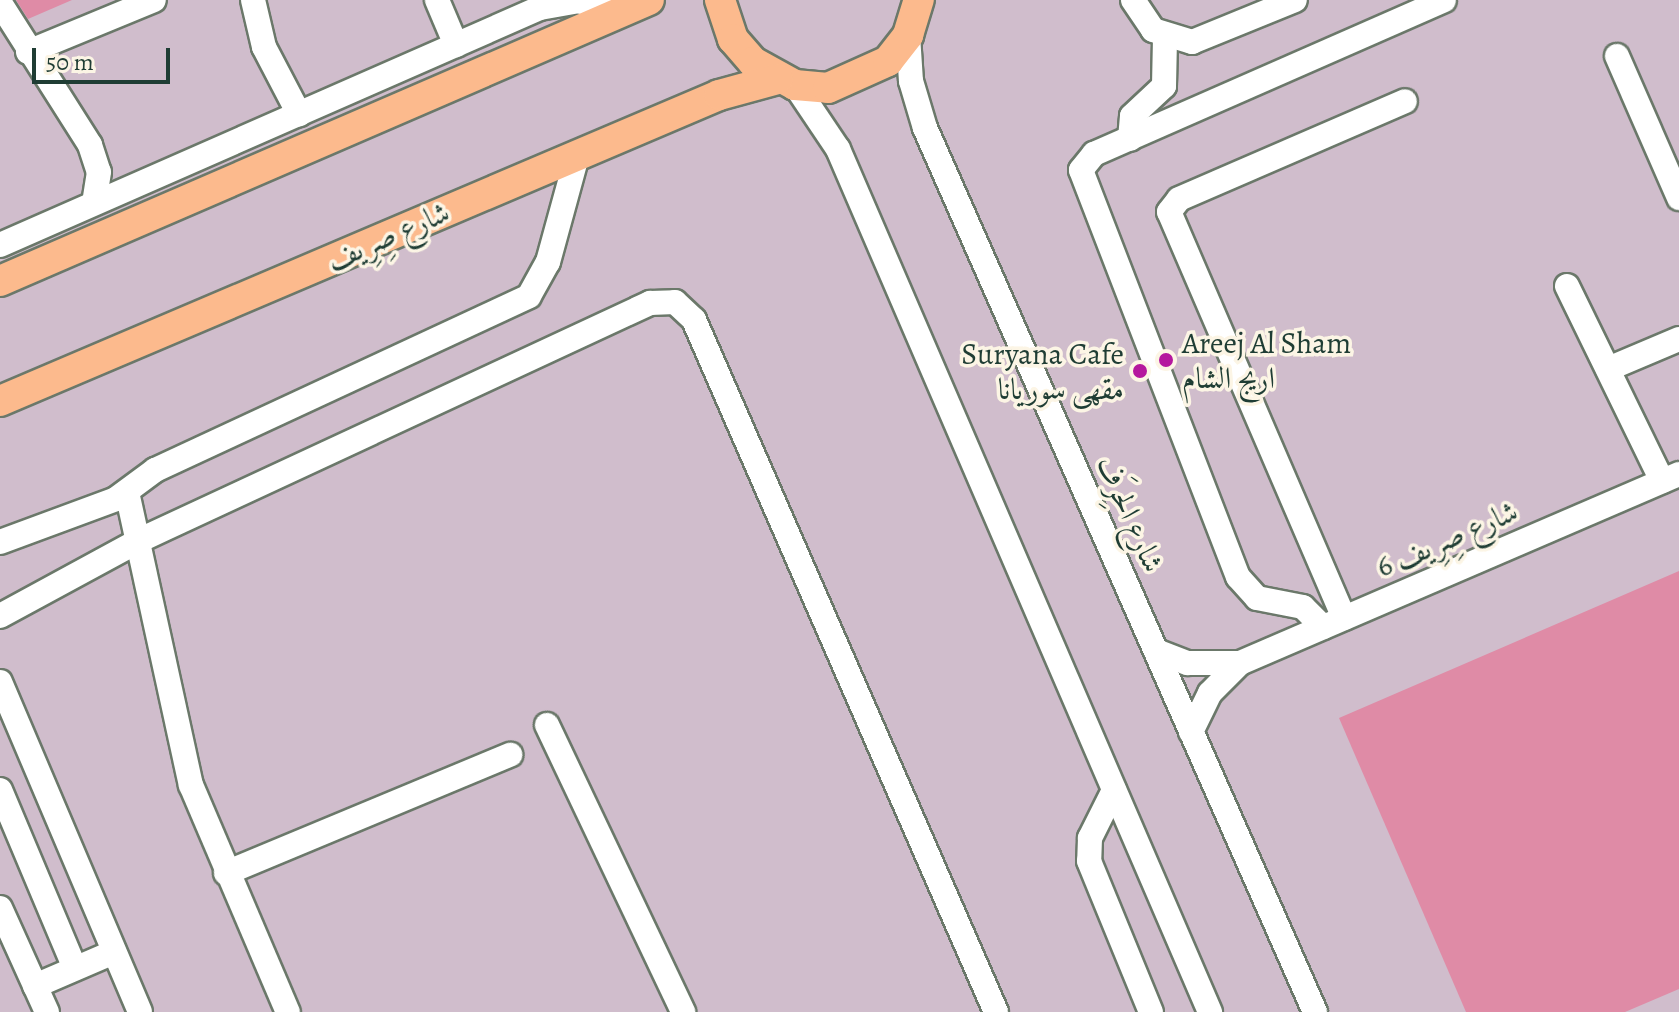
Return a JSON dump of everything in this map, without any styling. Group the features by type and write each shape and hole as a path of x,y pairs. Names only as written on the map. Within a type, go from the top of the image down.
{"main road":[{"path":"0,281 649,0"},
{"path":"720,0 733,39 786,82"},
{"name":"شارع صِرِيف","path":"0,401 719,95 786,82 828,88 860,79 921,13"}],"street":[{"path":"28,52 154,0"},
{"path":"253,0 264,47 299,114"},
{"path":"437,0 456,45"},
{"path":"0,245 540,8 579,0 617,13"},
{"path":"1130,139 1132,116 1164,86 1165,37 1133,0"},
{"path":"1165,37 1205,39 1295,0"},
{"path":"1334,622 1303,607 1266,602 1243,585 1099,228 1081,170 1094,154 1444,0"},
{"path":"0,3 28,52 90,145 99,172 94,203"},
{"name":"شارع الحِرَف","path":"921,13 911,81 925,128 1315,1012"},
{"path":"1617,56 1679,198"},
{"path":"786,82 838,149 1210,1012"},
{"path":"1334,622 1169,212 1179,199 1405,101"},
{"path":"0,542 127,492 155,470 529,296 548,262 577,156"},
{"path":"1567,286 1608,369 1671,477"},
{"path":"0,616 138,541 650,303 683,306 996,1012"},
{"path":"1608,369 1679,339"},
{"name":"شارع صِرِيف 6","path":"1156,651 1205,665 1240,663 1671,477"},
{"path":"127,492 185,763 226,873 288,1012"},
{"name":"شارع صِرِيف 6","path":"1191,732 1210,693 1240,663"},
{"path":"0,682 140,1012"},
{"path":"547,725 683,1012"},
{"path":"226,873 510,755"},
{"path":"0,790 75,968"},
{"path":"1114,790 1090,838 1089,861 1151,1012"},
{"path":"0,908 6,936 47,1012"},
{"path":"35,986 114,952"}],"shaded area":[{"path":"0,0 1679,0 1679,1012 0,1012"}],"building":[{"path":"16,0 72,0 28,19"},
{"path":"1679,571 1679,989 1625,1012 1466,1012 1339,718"}],"place":[{"name":"Areej Al Sham اريج الشام","path":"1166,360"},
{"name":"Suryana Cafe مقهى سوريانا","path":"1140,371"}]}
